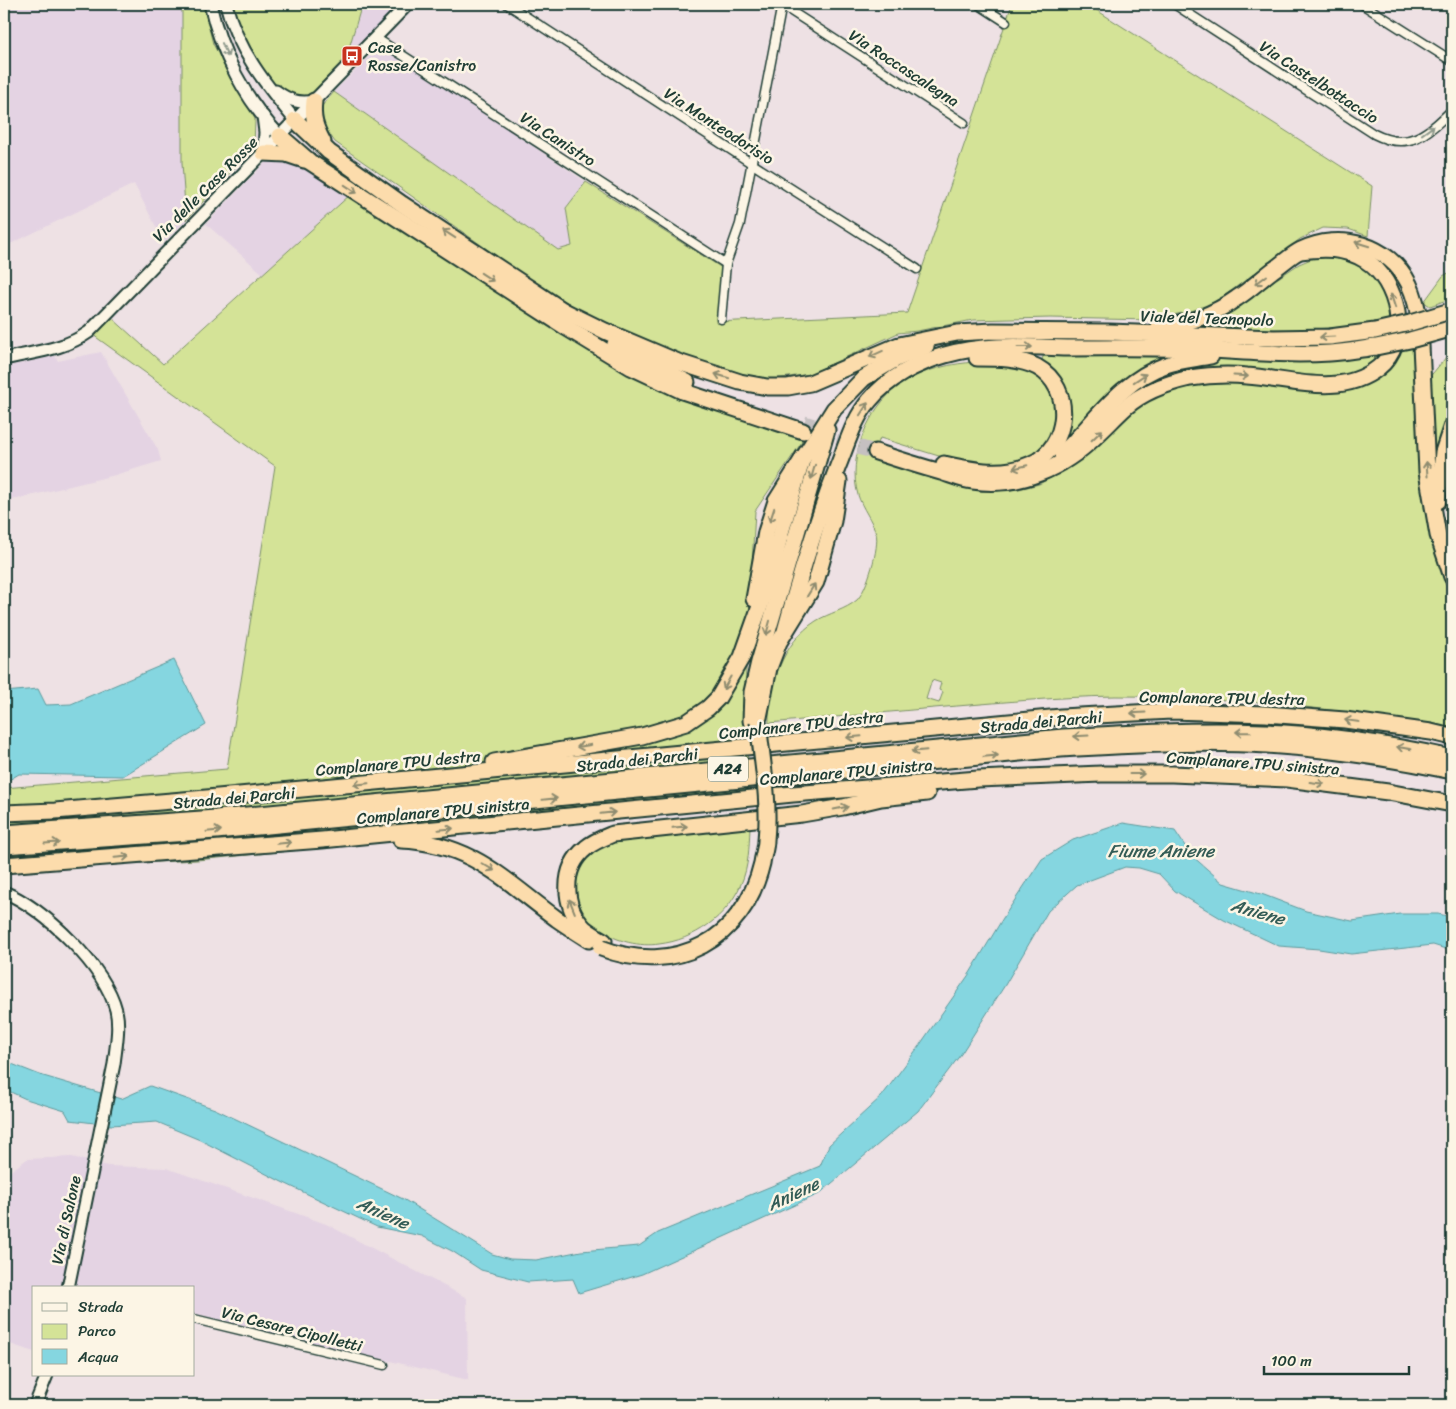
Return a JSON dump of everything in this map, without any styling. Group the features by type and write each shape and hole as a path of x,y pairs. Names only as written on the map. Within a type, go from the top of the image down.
{"highway":[{"path":"314,101 312,113 315,126 329,152"},
{"path":"280,136 310,162 631,368 682,391 803,427 682,381 634,356 402,204 329,152 295,120"},
{"path":"264,153 286,154 310,162"},
{"path":"1109,332 1172,326 1204,316 1237,299 1300,250 1318,244 1332,241 1364,244 1386,256 1409,284 1416,304 1420,324 1427,472 1438,534 1452,577"},
{"path":"928,360 966,358 1011,360 1026,362 1043,371 1055,386 1062,400 1064,413 1060,432 1051,449 1043,458 1024,467 983,472 876,449 971,481 1002,483 1029,478 1082,448 1136,399 1176,382 1199,377 1226,375 1325,386 1339,385 1360,378 1379,367 1392,350 1398,326 1394,301 1385,280 1366,260 1342,250 1321,248 1300,250"},
{"path":"562,310 605,331 678,362 740,382 767,387 788,387 810,383 899,345 957,333"},
{"name":"Viale del Tecnopolo","path":"957,333 993,330 1274,338 1330,337 1375,331 1450,311"},
{"name":"Viale del Tecnopolo","path":"1239,352 1331,353 1410,340 1449,328"},
{"path":"397,780 642,736 686,723 708,708 718,698 742,657 771,574 780,536 804,457 834,409 854,388 879,368 957,333"},
{"path":"754,722 769,668 779,642 816,582 833,521 843,453 861,411 869,400 889,382 900,374 928,360 964,350 1012,347 1190,349 1239,352"},
{"path":"1042,472 1072,445 1100,412 1143,375 1174,362 1239,352"},
{"path":"322,840 412,840 451,849 492,869 556,918 621,955 642,958 679,955 694,951 722,932 732,923 746,904 756,883 766,842 767,812 754,722 752,692 816,465 834,409"},
{"path":"1438,534 1440,471 1443,452 1452,425"},
{"name":"Complanare TPU destra","path":"4,813 55,811 218,798 1061,717 1171,711 1266,714 1345,720 1431,732 1452,737"},
{"name":"Strada dei Parchi","path":"4,833 216,818 1034,740 1126,733 1193,731 1266,732 1343,739 1452,758"},
{"name":"Strada dei Parchi","path":"4,846 245,828 1061,749 1194,744 1266,745 1340,752 1452,770"},
{"path":"1340,752 1373,764 1452,780"},
{"name":"Complanare TPU sinistra","path":"4,866 322,840 793,794 978,779 1101,774 1172,774 1287,779 1388,792 1452,804"},
{"path":"602,945 584,928 571,907 567,895 569,872 575,860 584,849 600,839 613,834 802,814 843,808 881,798 1054,777"}],"street":[{"path":"210,4 215,25 226,53 243,86 263,116 280,136"},
{"path":"226,4 236,33 248,56 266,84 295,120"},
{"name":"Via delle Case Rosse","path":"4,359 61,347 80,339 89,332 408,4"},
{"name":"Via Monteodorisio","path":"507,4 917,269"},
{"path":"721,319 726,264 740,224 781,4"},
{"name":"Via Roccascalegna","path":"781,4 964,123"},
{"path":"978,4 1006,22"},
{"name":"Via Castelbottaccio","path":"1174,4 1374,134 1388,140 1400,142 1426,133 1452,110"},
{"path":"1362,4 1452,61"},
{"name":"Via Canistro","path":"376,38 726,264"},
{"path":"266,84 292,101 314,101"},
{"path":"263,116 265,132 264,153"},
{"name":"Via di Salone","path":"4,892 18,898 42,915 81,952 100,976 116,1011 118,1027 114,1064 68,1286"},
{"name":"Via Cesare Cipolletti","path":"195,1319 384,1365"},
{"path":"35,1405 48,1376"}],"shaded area":[{"path":"4,4 182,4 182,163 186,220 164,242 134,184 4,247"},
{"path":"362,4 399,4 345,62"},
{"path":"379,47 451,91 586,182 566,208 572,246 558,251 334,92"},
{"path":"269,159 299,164 351,194 263,274 206,224"},
{"path":"101,352 158,450 161,461 115,475 17,499 4,500 4,367 55,356 58,361"},
{"path":"72,1157 108,1166 166,1168 326,1224 467,1298 468,1380 195,1313 195,1286 81,1286 64,1282 63,1286 32,1286 32,1351 4,1342 4,1176 27,1159"}],"green space":[{"path":"182,4 203,4 213,44 255,119 254,147 186,220 182,163"},
{"path":"226,4 362,4 342,72 295,120 263,80"},
{"path":"1012,4 1087,4 1372,186 1368,236 1348,229 1323,228 1300,239 1223,297 1202,308 1153,320 1050,318 973,320 898,333 810,374 767,380 680,358 623,334 542,288 335,142 321,122 321,107 334,92 558,250 572,246 566,208 586,182 722,268 716,322 907,313"},
{"path":"351,194 679,395 804,439 755,511 744,705 751,806 197,860 4,870 4,788 227,769 275,466 93,335 111,317 163,364"},
{"path":"1335,256 1363,266 1375,275 1387,294 1393,318 1344,327 1319,329 1195,327 1233,308 1299,264 1311,259"},
{"path":"1452,271 1452,298 1430,306 1424,302 1443,276"},
{"path":"1416,346 1424,508 1429,528 1452,593 1452,728 1368,715 1242,701 1115,696 1024,700 769,723 771,694 786,653 804,630 816,621 857,600 865,587 877,539 874,528 858,495 855,465 858,450 869,421 887,396 898,386 929,371 969,362 1010,364 1027,369 1047,384 1056,412 1053,436 1045,448 1022,461 996,465 971,465 880,438 873,457 973,489 996,491 1019,489 1039,484 1062,472 1143,404 1181,385 1224,379 1319,389 1381,374 1391,366 1399,350","holes":["932,680 941,683 939,690 943,692 939,703 926,699"]},
{"path":"1452,350 1452,410 1431,479 1428,379"},
{"path":"1380,354 1366,368 1351,374 1333,376 1311,376 1222,368 1191,371 1155,383 1111,409 1148,379 1200,361 1227,359 1318,359"},
{"path":"1044,355 1165,356 1135,372 1122,383 1062,446 1068,422 1068,399 1061,378 1043,361"},
{"path":"750,828 746,870 735,896 727,907 708,925 685,938 659,944 644,945 629,942 599,930 587,920 579,907 575,893 576,877 583,860 596,847 613,840 632,836"}],"water":[{"path":"174,660 206,725 123,776 19,774 4,783 4,692 38,689 46,705 71,704"},
{"name":"Fiume Aniene","path":"1123,823 1175,831 1191,855 1223,883 1264,895 1306,911 1352,921 1400,914 1438,914 1452,917 1452,951 1433,945 1351,954 1279,946 1224,920 1175,891 1159,874 1139,868 1125,867 1077,885 1048,911 1005,985 961,1054 918,1111 819,1194 642,1274 579,1293 573,1279 528,1282 481,1270 452,1251 422,1236 377,1227 282,1182 200,1140 157,1122 111,1125 70,1120 65,1111 26,1099 4,1089 4,1061 40,1075 121,1099 150,1086 215,1109 403,1199 492,1254 510,1259 536,1260 581,1251 639,1246 658,1233 820,1166 829,1145 882,1096 919,1046 970,973 1042,859 1073,840"}],"tunnel":[{"path":"804,423 830,431"},
{"path":"814,435 876,452"}],"place":[{"name":"Case Rosse/Canistro","path":"352,56"}],"water label":[{"name":"Aniene","path":"1258,912"},
{"name":"Aniene","path":"793,1194"},
{"name":"Aniene","path":"383,1213"}]}
